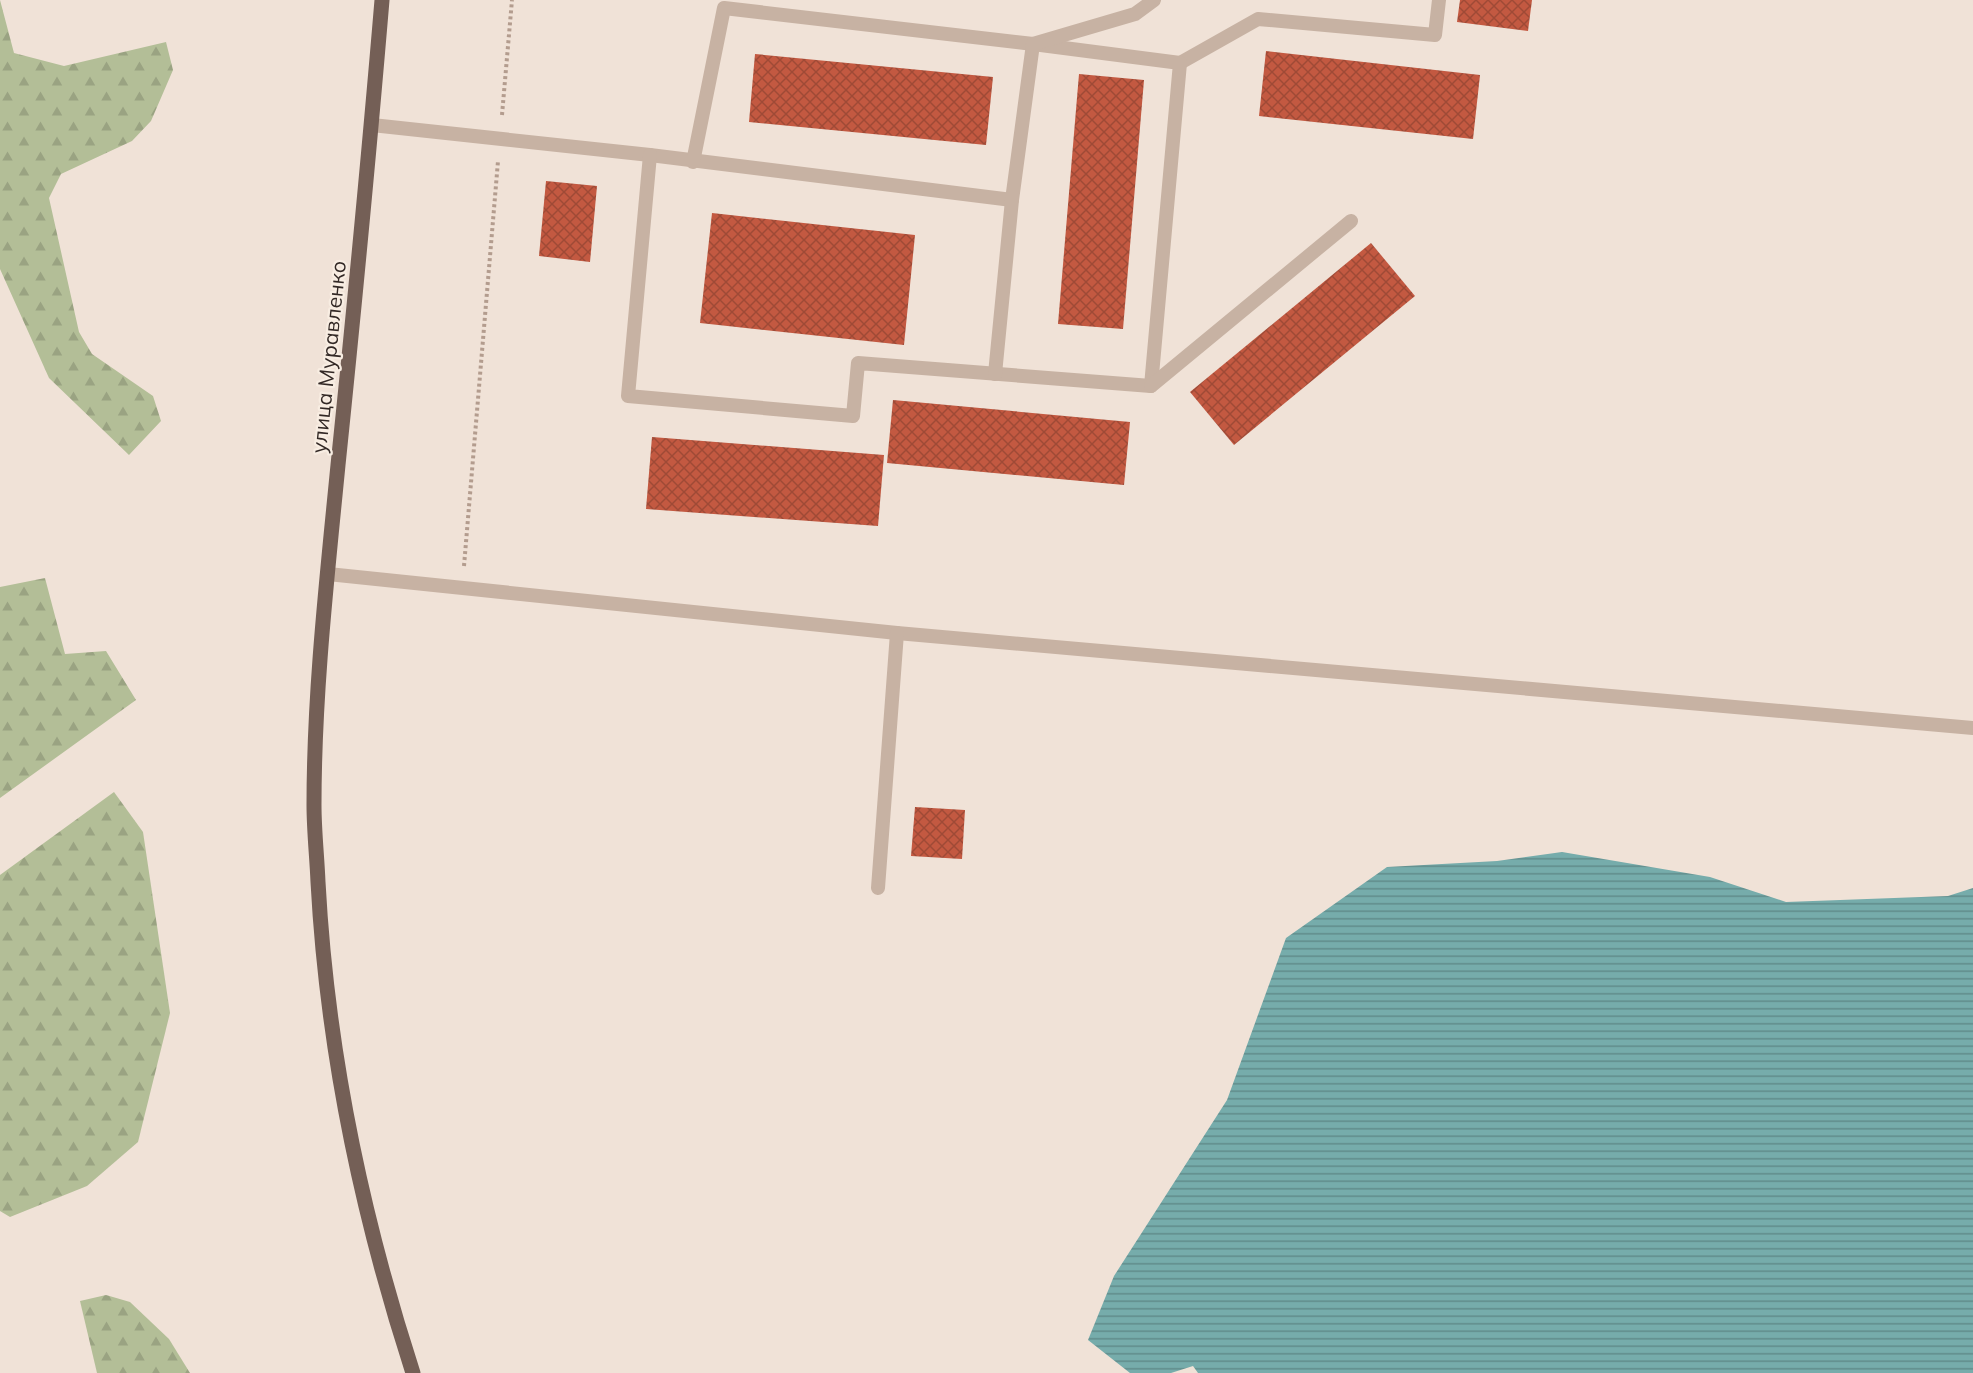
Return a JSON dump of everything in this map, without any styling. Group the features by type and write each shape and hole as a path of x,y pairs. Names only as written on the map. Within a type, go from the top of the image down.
{"main road":[{"name":"улица Муравленко","path":"382,0 372,126 328,574 317,718 314,807 324,972 334,1051 370,1224 413,1373"}],"lane":[{"path":"1032,44 1135,14 1154,0"},
{"path":"693,162 724,8 1180,63 1258,19 1435,35 1439,0"},
{"path":"995,374 1012,200 1032,44"},
{"path":"1151,386 1180,63"},
{"path":"372,126 650,155 1012,200"},
{"path":"650,155 628,396 853,416 858,363 1151,386 1351,221"},
{"path":"328,574 897,633 1973,728"},
{"path":"878,888 897,633"}],"path":[{"path":"462,588 512,0"}],"green space":[{"path":"0,0 14,53 64,66 166,42 173,70 151,121 132,141 61,174 49,198 79,332 92,354 153,396 161,421 129,455 49,378 0,269"},
{"path":"45,578 65,654 106,651 136,700 0,798 0,587"},
{"path":"114,792 143,832 170,1013 138,1142 87,1186 10,1217 0,1211 0,875"},
{"path":"106,1295 130,1302 169,1339 190,1373 97,1373 80,1301"}],"water":[{"path":"1562,852 1710,877 1786,902 1948,896 1973,888 1973,1373 1198,1373 1193,1366 1171,1373 1130,1373 1088,1340 1114,1276 1227,1100 1286,938 1387,867 1497,861"}],"building":[{"path":"1460,0 1532,0 1528,31 1457,22"},
{"path":"1266,51 1480,75 1473,139 1259,116"},
{"path":"755,54 993,77 986,145 749,122"},
{"path":"1079,74 1144,80 1123,329 1058,324"},
{"path":"546,181 597,186 590,262 539,256"},
{"path":"712,213 915,235 904,345 700,323"},
{"path":"1371,243 1415,296 1234,445 1190,392"},
{"path":"893,400 1130,422 1124,485 887,463"},
{"path":"652,437 884,455 878,526 646,509"},
{"path":"915,807 965,810 962,859 911,856"}]}
